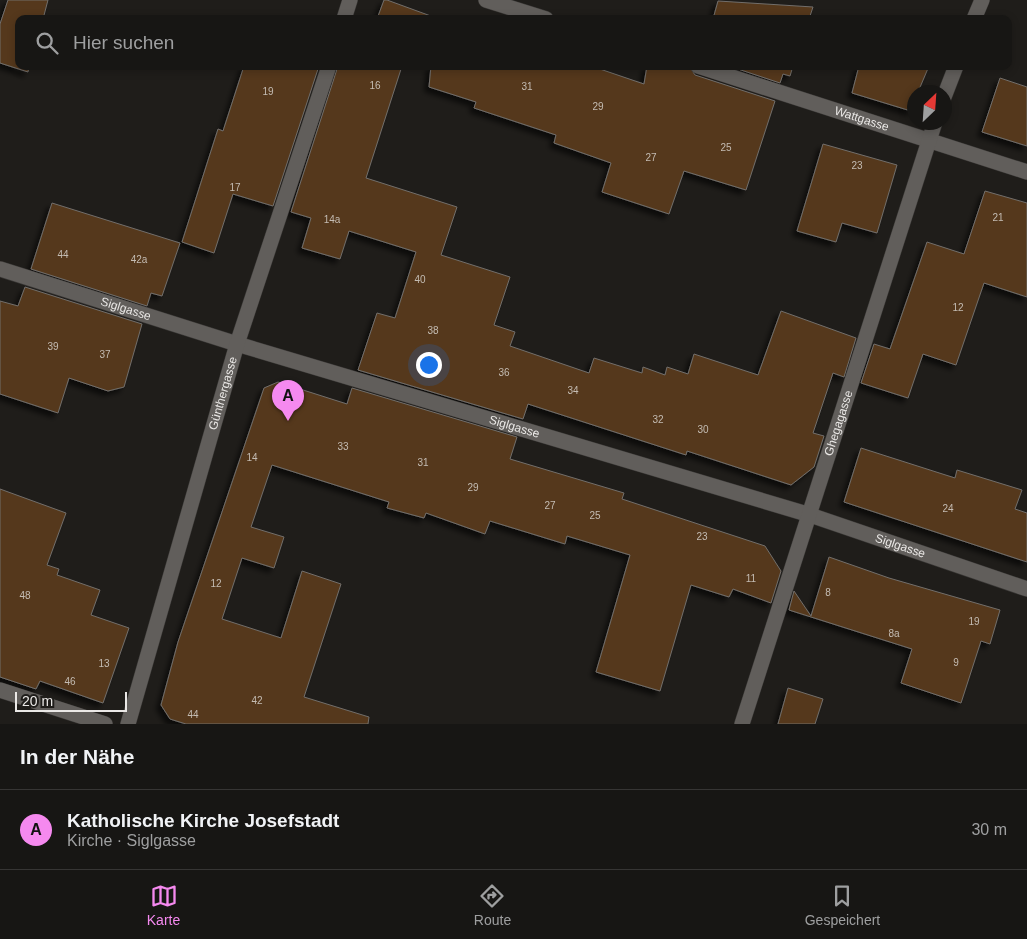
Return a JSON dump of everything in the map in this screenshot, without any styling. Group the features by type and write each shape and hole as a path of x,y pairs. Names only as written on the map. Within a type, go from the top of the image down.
{"street":[{"path":"345,15 350,0"},
{"path":"486,0 533,15"},
{"path":"976,15 982,0"},
{"name":"Günthergasse","path":"128,724 237,344 327,70"},
{"name":"Wattgasse","path":"711,70 929,138 1027,172"},
{"path":"949,85 954,70"},
{"name":"Ghegagasse","path":"742,724 932,130"},
{"name":"Siglgasse","path":"0,269 237,344 808,514 1027,589"},
{"path":"0,690 105,724"}],"building":[{"path":"8,0 48,0 44,15 15,15 15,68 0,63 0,24"},
{"path":"384,0 387,0 428,15 378,15"},
{"path":"718,1 813,7 810,15 714,15"},
{"path":"243,70 318,70 273,206 233,194 214,253 182,242 218,129 223,131"},
{"path":"337,70 401,70 366,178 457,207 441,255 510,277 494,325 515,332 510,346 589,373 594,358 642,373 643,367 665,375 667,367 688,374 694,354 758,375 781,311 856,338 844,377 833,373 813,433 824,436 814,467 791,485 687,451 686,455 528,404 523,419 358,370 377,313 395,318 416,252 349,231 340,259 302,248 311,218 291,212"},
{"path":"431,70 603,70 644,84 646,70 692,70 695,75 775,101 746,190 684,171 669,214 602,192 611,163 554,143 556,135 474,108 476,102 429,87"},
{"path":"741,70 792,70 790,76 783,74 780,83"},
{"path":"858,70 927,70 921,85 907,85 907,110 852,93"},
{"path":"1000,78 1027,87 1027,146 982,132"},
{"path":"823,144 897,165 877,233 842,223 836,242 797,231"},
{"path":"985,191 1027,203 1027,297 984,283 956,365 923,354 908,398 861,383 874,344 890,349 927,242 964,254"},
{"path":"52,203 180,243 162,296 151,293 147,306 31,269"},
{"path":"25,287 142,324 124,387 108,391 69,378 58,413 0,394 0,301 18,306"},
{"path":"278,382 347,404 352,388 517,437 510,459 624,493 622,499 765,546 781,571 771,603 733,589 729,597 691,585 660,691 596,672 630,555 567,536 565,544 490,521 485,534 426,513 424,518 387,508 389,502 272,465 251,527 284,537 274,568 242,558 222,619 281,638 302,571 341,584 304,697 369,717 368,724 186,724 170,719 161,705 178,642 264,388"},
{"path":"861,448 955,478 957,470 1022,490 1015,509 1027,513 1027,562 844,502"},
{"path":"0,489 66,513 47,565 59,569 57,575 100,590 91,615 129,628 103,703 40,681 36,689 0,677"},
{"path":"829,557 889,578 1000,610 990,644 981,641 961,703 901,683 912,649 789,610 794,591 811,616"},
{"path":"788,688 823,699 815,724 778,724"}],"place":[{"name":"Katholische Kirche Josefstadt","path":"288,421"}]}
